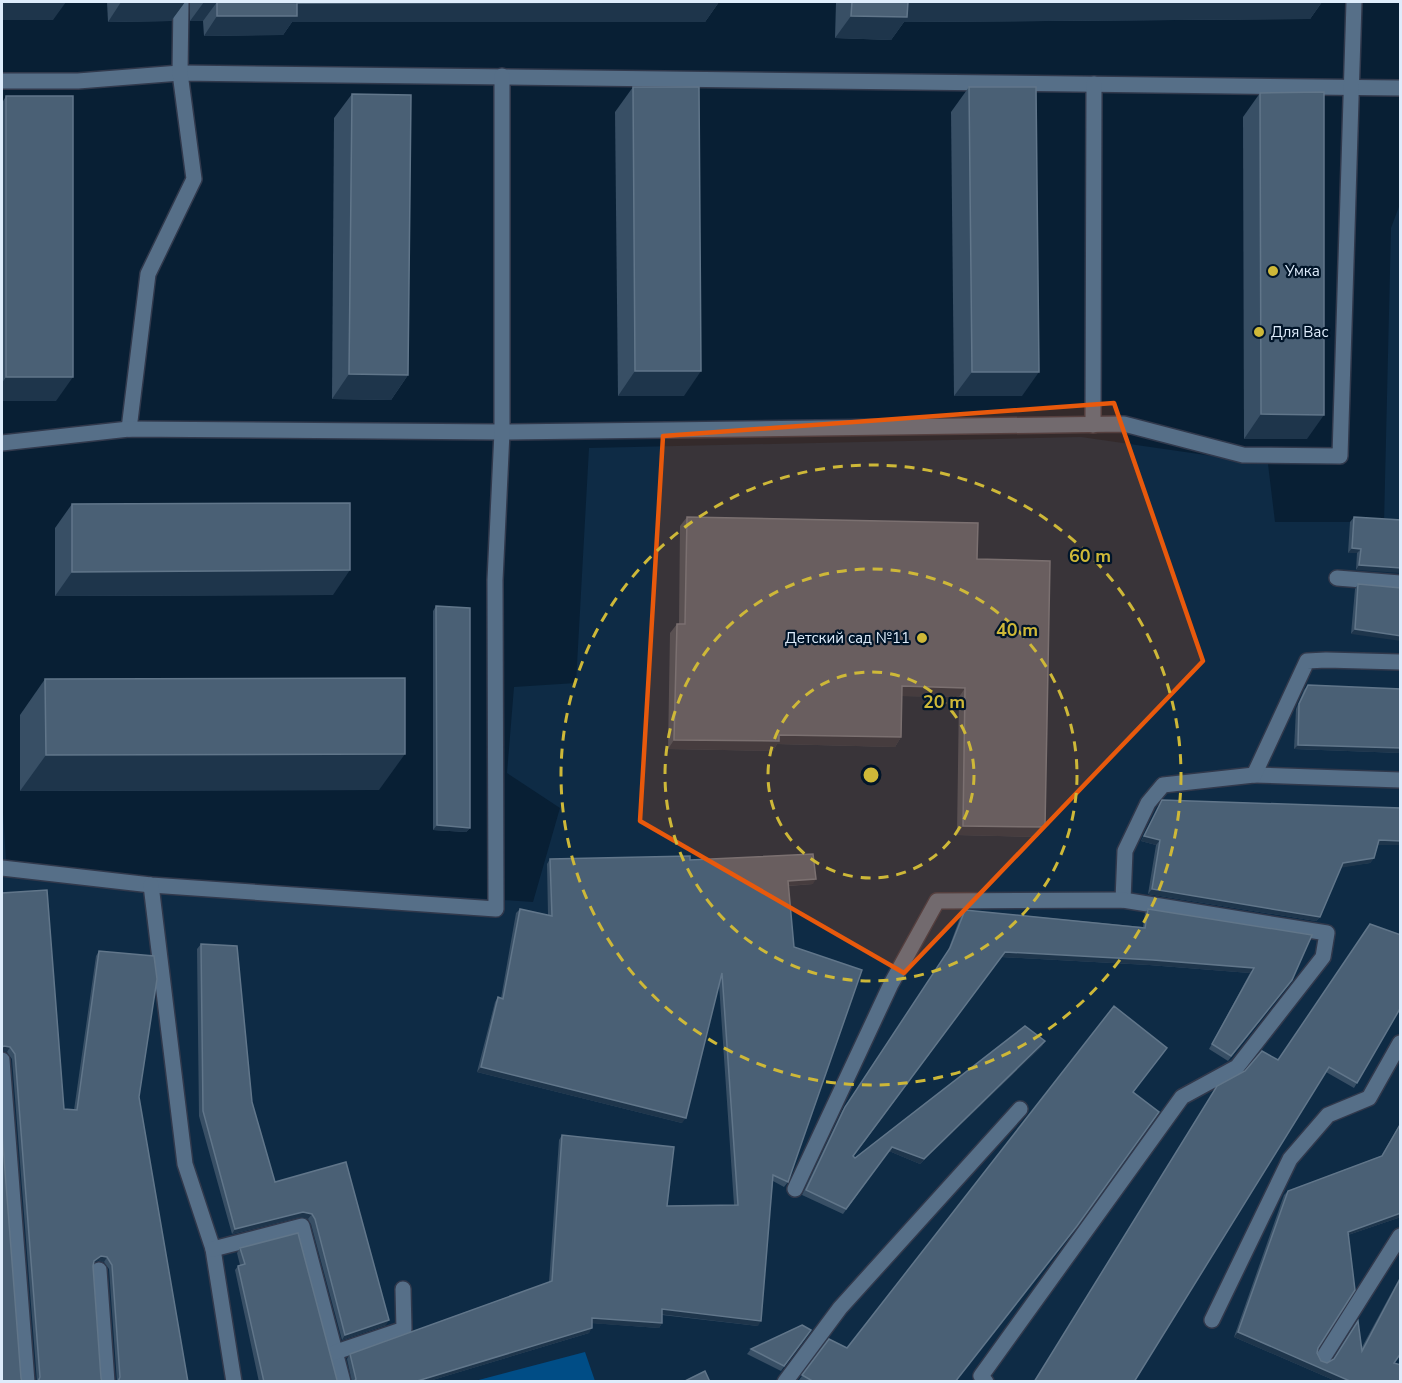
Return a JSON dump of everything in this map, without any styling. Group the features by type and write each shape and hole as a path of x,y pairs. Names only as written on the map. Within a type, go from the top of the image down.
{"lane":[{"path":"129,429 148,274 194,179 180,73 182,2"},
{"path":"2,443 129,429 502,432 1125,424 1243,455 1340,456 1354,2"},
{"path":"2,81 78,81 180,73 1401,88"},
{"path":"2,868 151,885 496,909 495,580 502,432 502,76"},
{"path":"1093,425 1094,84"},
{"path":"1337,578 1401,583"},
{"path":"1254,775 1307,661 1401,662"},
{"path":"1123,900 1125,851 1148,804 1163,785 1254,775 1400,780"},
{"path":"151,885 185,1164 213,1249 234,1382"},
{"path":"795,1189 891,984 937,901 1123,900 1327,933 1323,957 1237,1067 1182,1097 981,1376 986,1382"},
{"path":"1212,1320 1290,1159 1328,1115 1369,1098 1401,1043"},
{"path":"2,1060 27,1382"},
{"path":"785,1382 840,1308 1020,1109"},
{"path":"213,1249 302,1226 343,1382"},
{"path":"1323,1358 1401,1236"},
{"path":"99,1270 106,1382"},
{"path":"336,1352 404,1329 403,1289"}],"highlighted area":[{"path":"1114,403 1203,661 904,973 640,821 663,436"}],"shaded area":[{"path":"1400,204 1400,1381 2,1381 2,796 6,861 116,878 313,887 533,902 560,808 507,773 514,687 576,683 589,448 1081,437 1268,464 1275,522 1384,524 1391,228"},
{"path":"585,1352 595,1381 475,1381"}],"building":[{"path":"217,2 719,2 297,3 297,16 217,16"},
{"path":"852,2 908,2 907,17 851,16"},
{"path":"633,87 699,87 701,371 635,371"},
{"path":"969,87 1036,87 1039,372 972,372"},
{"path":"1324,92 1324,415 1261,414 1260,93"},
{"path":"352,94 411,95 408,375 349,374"},
{"path":"6,96 73,96 73,377 6,377"},
{"path":"350,503 350,570 72,572 72,504"},
{"path":"687,517 978,523 977,559 1050,561 1045,827 963,826 965,688 902,686 901,737 779,735 779,741 674,740 677,624 685,624"},
{"path":"1354,517 1401,520 1401,568 1359,565 1361,549 1352,548"},
{"path":"1358,584 1401,588 1401,636 1355,629"},
{"path":"436,606 470,608 470,828 437,825"},
{"path":"405,678 405,754 46,755 45,679"},
{"path":"1308,685 1401,689 1401,748 1298,745 1299,704"},
{"path":"1162,800 1401,808 1401,841 1379,840 1374,858 1343,863 1320,917 1152,889 1160,840 1144,836"},
{"path":"813,854 816,879 788,881 794,947 862,970 788,1182 773,1175 761,1321 662,1309 662,1323 592,1318 592,1328 414,1382 354,1382 356,1379 350,1354 552,1281 562,1135 674,1147 667,1206 738,1205 722,973 686,1118 481,1067 498,997 503,999 520,909 552,916 550,859 690,856 690,860"},
{"path":"47,890 64,1109 77,1110 99,951 154,956 157,979 139,1097 188,1382 118,1382 120,1377 112,1265 107,1257 101,1256 94,1261 93,1266 102,1382 38,1382 40,1377 15,1054 10,1047 2,1047 2,893"},
{"path":"1148,909 1312,935 1292,980 1231,1056 1212,1044 1254,968 1005,952 853,1156 855,1158 1025,1026 1045,1041 924,1159 892,1147 846,1209 806,1190 845,1107 950,948 965,910 1145,928"},
{"path":"1370,924 1401,935 1401,1007 1357,1083 1329,1067 1134,1382 1034,1382 1217,1086 1245,1071 1262,1051 1278,1060"},
{"path":"201,944 237,946 252,1102 275,1182 346,1162 389,1320 345,1335 312,1214 303,1212 235,1229 203,1111"},
{"path":"1114,1006 1167,1048 1133,1092 1159,1112 1077,1226 955,1382 814,1382 802,1375 829,1339 847,1348"},
{"path":"1401,1123 1401,1213 1348,1232 1355,1290 1317,1353 1321,1361 1327,1363 1334,1359 1358,1321 1362,1351 1401,1277 1401,1353 1394,1363 1401,1365 1401,1382 1352,1382 1238,1332 1288,1191 1382,1156"},
{"path":"2,1132 21,1378 22,1382 2,1382"},
{"path":"298,1233 338,1382 264,1382 238,1266 245,1264 240,1248"},
{"path":"802,1325 811,1330 784,1366 751,1349"},
{"path":"705,1371 710,1382 683,1382"}],"place":[{"name":"Умка","path":"1273,271"},
{"name":"Для Вас","path":"1259,332"},
{"name":"Детский сад №11","path":"922,638"}]}
